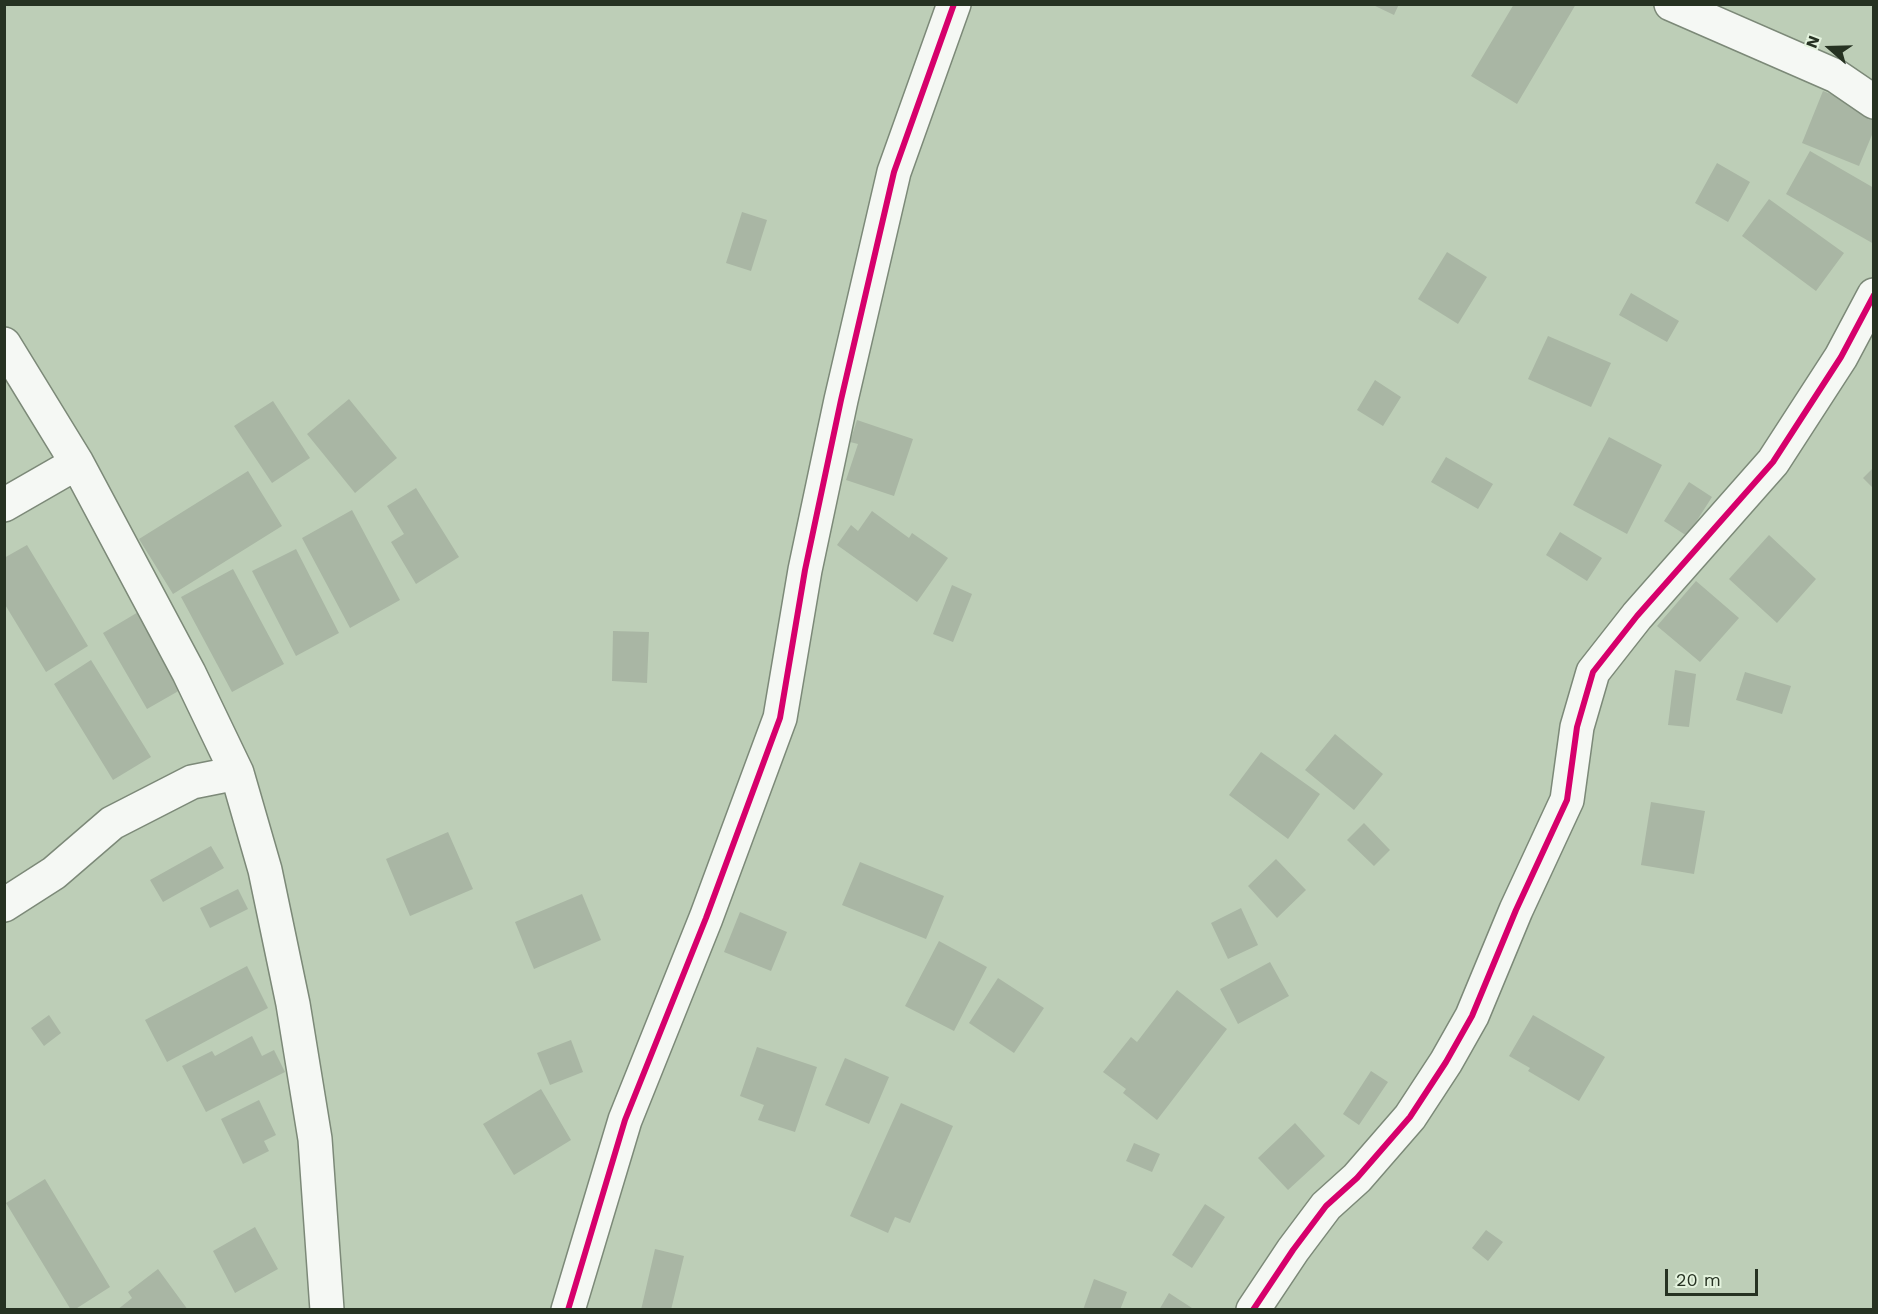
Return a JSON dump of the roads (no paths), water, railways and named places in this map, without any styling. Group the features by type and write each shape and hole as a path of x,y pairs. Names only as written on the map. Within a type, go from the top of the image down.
{"street":[{"path":"568,1310 625,1120 706,918 780,718 805,570 840,400 894,172 954,4"},
{"path":"1671,4 1836,76 1874,102"},
{"path":"1253,1310 1326,1206 1357,1178 1410,1117 1446,1062 1472,1016 1516,910 1567,800 1576,727 1593,672 1637,616 1773,462 1841,357 1874,295"},
{"path":"4,344 77,462 189,673 237,773 266,870 293,1004 315,1139 327,1310"},
{"path":"4,505 77,462"},
{"path":"4,905 54,873 112,823 192,782 237,773"}]}
